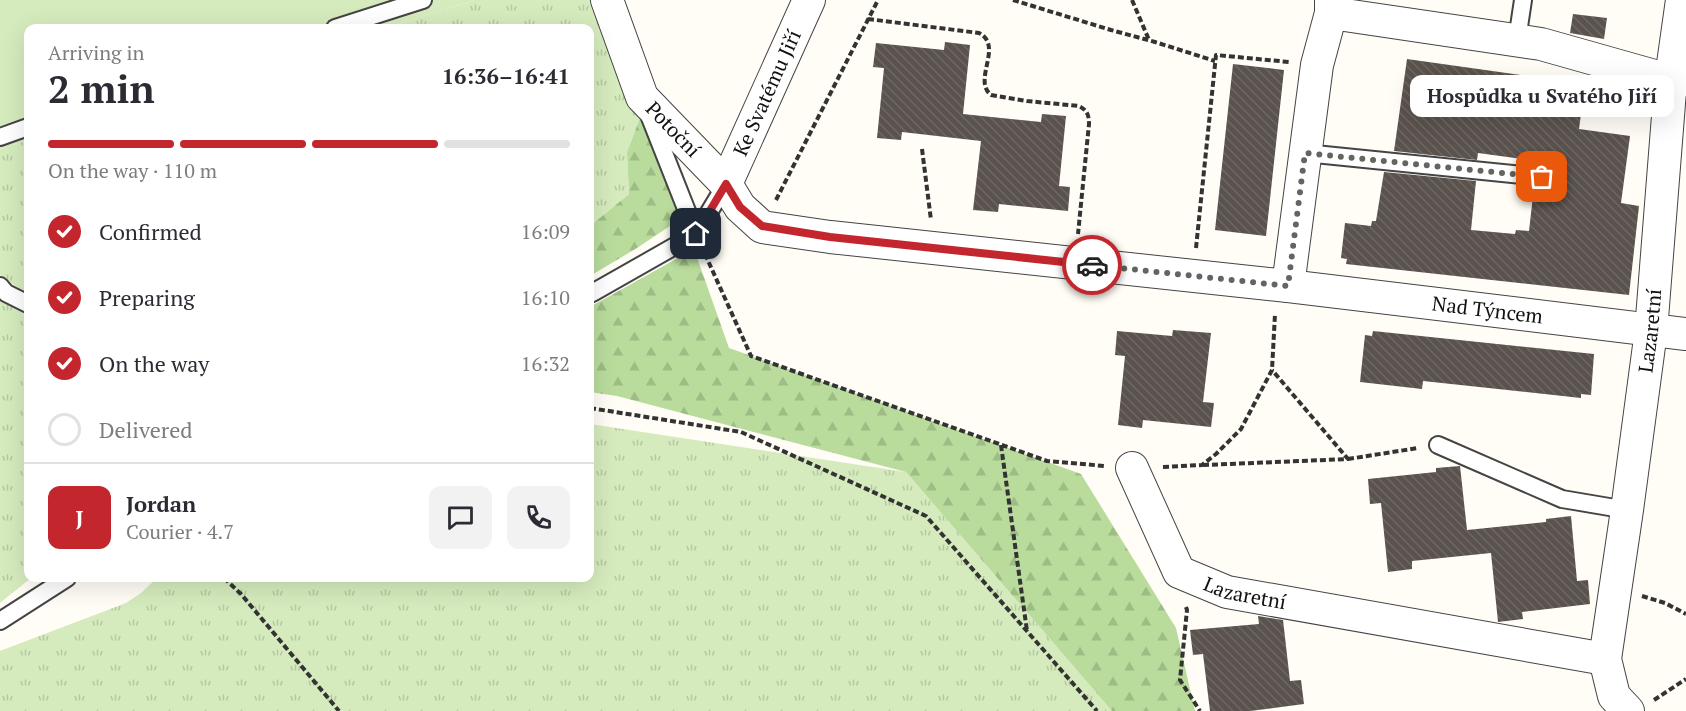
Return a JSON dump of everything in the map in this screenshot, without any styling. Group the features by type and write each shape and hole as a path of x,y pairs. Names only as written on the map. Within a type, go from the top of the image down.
{"street":[{"name":"Potoční","path":"607,0 642,97 726,184"},
{"name":"Ke Svatému Jiří","path":"726,184 809,0"},
{"name":"Lazaretní","path":"1637,708 1614,696 1605,659 1628,510 1651,331 1678,79 1682,0"},
{"path":"1282,296 1317,65 1337,7 1540,44 1658,77 1678,79"},
{"path":"726,184 740,207 762,226"},
{"name":"Nad Týncem","path":"762,226 1282,296 1686,334"},
{"name":"Lazaretní","path":"1132,468 1179,572 1227,592 1605,659"}],"lane":[{"path":"347,24 423,0"},
{"path":"1517,40 1523,0"},
{"path":"642,97 696,234"},
{"path":"0,137 24,128"},
{"path":"1305,153 1542,177"},
{"name":"Ke Svatému Jiří","path":"594,292 696,234 726,184"},
{"path":"0,286 6,293 24,302"},
{"path":"1438,446 1562,499 1628,510"},
{"path":"0,621 61,582"}],"path":[{"path":"762,226 878,0"},
{"path":"1013,0 1215,61"},
{"path":"1132,0 1150,40"},
{"path":"868,19 979,33 987,38 989,43 984,85 991,95 1079,106 1085,109 1088,113 1089,124 1078,240"},
{"path":"1196,247 1216,55 1317,65"},
{"path":"922,149 931,224"},
{"path":"696,234 751,356 1047,461 1132,468 1348,459 1438,446"},
{"path":"1202,465 1241,429 1272,370 1282,296"},
{"path":"1272,370 1348,459"},
{"path":"594,409 741,432 926,516 1097,711"},
{"path":"1001,445 1027,631"},
{"path":"1179,572 1179,587 1187,610 1180,680 1200,711"},
{"path":"228,582 241,594 339,711"},
{"path":"1638,594 1665,603 1686,614"},
{"path":"1637,708 1686,679"}],"green space":[{"path":"0,0 475,0 397,24 24,24 24,141 0,149"},
{"path":"475,0 604,0 643,110 627,152 629,194 594,223 594,24 397,24"},
{"path":"643,110 682,218 594,274 594,223 629,194 627,152"},
{"path":"24,141 24,292 0,275 0,149"},
{"path":"694,249 729,348 1081,474 1176,628 1195,711 1112,711 906,472 617,396 594,393 594,305"},
{"path":"0,297 24,309 24,582 26,582 0,603"},
{"path":"594,425 906,472 1112,711 0,711 0,651 126,603 153,582 594,582"}],"building":[{"path":"1573,14 1607,18 1604,39 1570,33"},
{"path":"945,42 970,45 963,114 1041,122 1042,114 1066,116 1059,186 1070,187 1068,211 999,204 998,212 973,210 981,141 902,132 901,140 877,138 884,68 873,67 876,43 944,50"},
{"path":"1407,59 1585,84 1579,129 1630,136 1621,203 1639,206 1629,295 1346,264 1347,259 1341,258 1345,223 1371,226 1372,221 1376,221 1384,172 1476,181 1471,230 1515,234 1516,230 1529,231 1534,187 1546,187 1552,179 1549,169 1536,166 1536,161 1478,153 1477,160 1394,151"},
{"path":"1233,64 1284,70 1266,236 1215,230"},
{"path":"1173,330 1211,333 1203,402 1214,403 1211,427 1143,420 1142,428 1118,425 1125,356 1115,355 1117,331 1172,336"},
{"path":"1373,331 1594,354 1591,395 1581,394 1581,398 1423,381 1422,389 1360,382 1365,335 1372,336"},
{"path":"1460,466 1467,530 1546,522 1546,519 1571,516 1577,581 1588,580 1590,604 1522,612 1523,619 1498,622 1491,553 1412,561 1412,569 1388,572 1381,503 1370,504 1368,479 1436,472 1436,468"},
{"path":"1258,616 1283,620 1290,681 1301,680 1304,704 1250,711 1210,711 1203,654 1193,655 1190,630 1259,624"}],"way so far":[{"path":"1092,265 1288,286 1305,153 1542,177"}],"place":[{"name":"Hospůdka u Svatého Jiří","path":"1542,177"}],"route":[{"path":"696,234 726,184 740,207 762,226 830,237 1092,265"}]}
